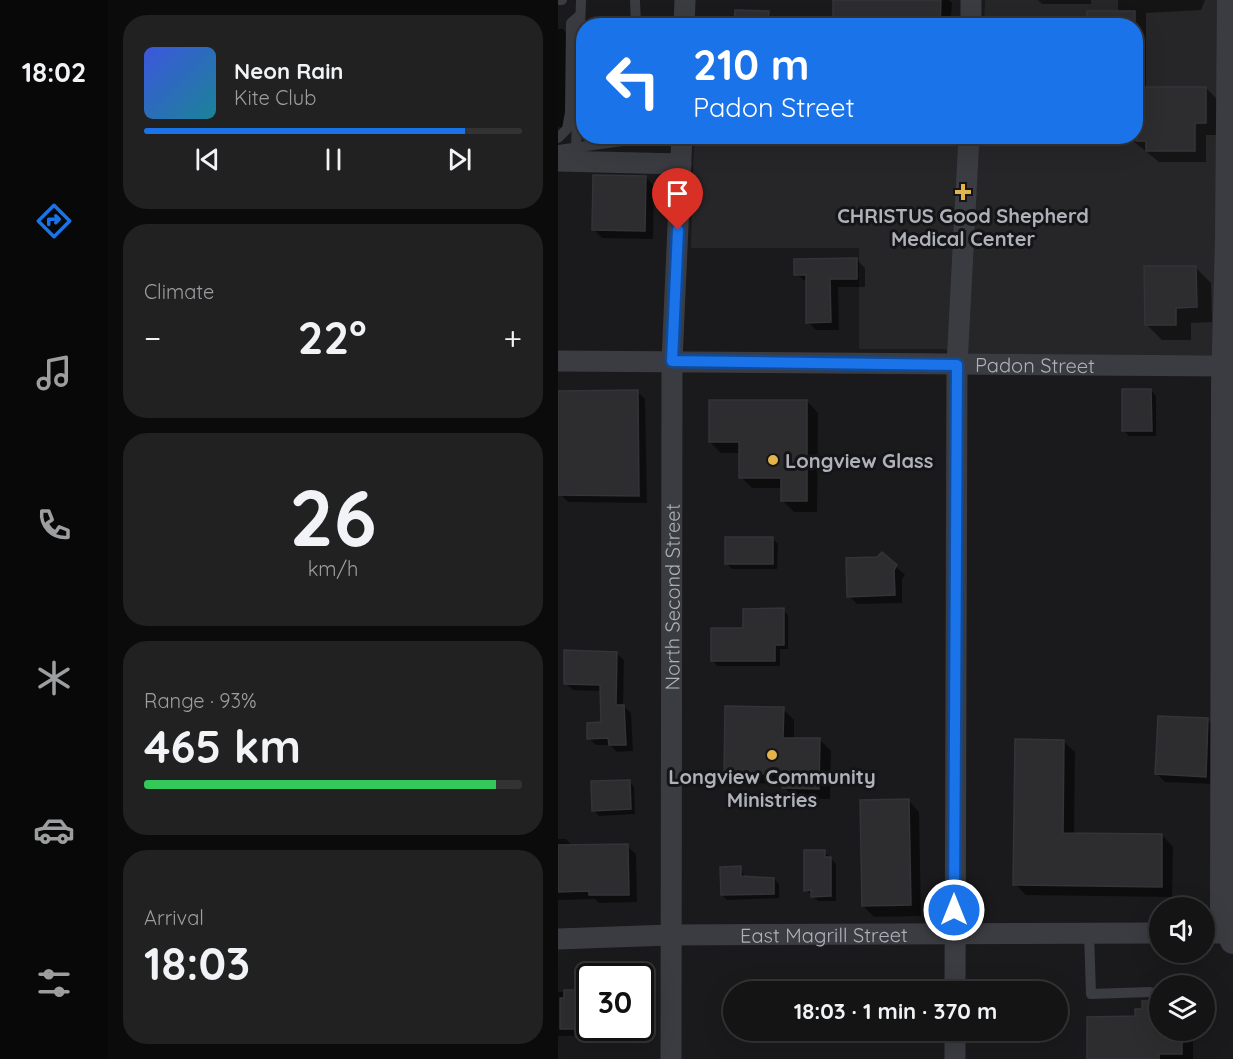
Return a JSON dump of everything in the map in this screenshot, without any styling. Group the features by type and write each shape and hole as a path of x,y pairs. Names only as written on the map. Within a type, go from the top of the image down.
{"street":[{"path":"684,18 685,0"},
{"path":"971,0 971,18"},
{"path":"1225,935 1222,917 1231,106 1230,0"},
{"name":"North Second Street","path":"671,1059 669,935 672,361 682,144"},
{"path":"954,981 957,365 961,244 968,144"},
{"path":"558,161 603,153 681,164"},
{"name":"Padon Street","path":"558,361 957,365 1227,379"},
{"name":"East Magrill Street","path":"558,939 669,935 1149,933"},
{"path":"955,1041 955,1059"}],"lane":[{"path":"580,18 581,0"},
{"path":"635,0 636,18"},
{"path":"577,18 580,15"},
{"path":"558,138 567,129 570,112 572,23 576,19"},
{"path":"576,144 576,148"},
{"path":"558,150 576,148 603,153 620,144"},
{"path":"1089,933 1092,994 1149,992"}],"shaded area":[{"name":"CHRISTUS Good Shepherd Medical Center","path":"985,0 1233,0 1233,362 1211,355 984,356 941,349 859,349 859,248 691,248 694,144 1143,144 1143,18 984,18"}],"building":[{"path":"833,0 941,0 940,18 833,18"},
{"path":"735,10 769,11 769,18 734,18"},
{"path":"1087,11 1135,11 1135,18 1087,18"},
{"path":"1143,87 1206,87 1206,123 1195,123 1195,151 1146,151 1146,141 1143,141"},
{"path":"593,175 646,176 645,231 592,230"},
{"path":"857,258 857,279 830,279 831,322 806,323 806,275 794,275 794,259"},
{"path":"1144,266 1196,266 1197,307 1176,308 1176,325 1145,325"},
{"path":"1122,389 1151,389 1152,431 1122,431"},
{"path":"638,390 639,496 558,495 558,391"},
{"name":"Longview Glass","path":"709,400 807,400 807,501 781,501 781,478 739,478 739,442 709,442"},
{"path":"725,537 773,537 773,564 725,564"},
{"path":"882,552 897,565 894,570 895,595 847,597 846,558 877,557"},
{"path":"784,608 784,645 775,645 775,661 711,661 711,628 743,628 743,609"},
{"path":"564,650 617,652 616,705 624,705 626,745 609,745 608,738 587,739 587,723 601,722 600,685 564,684"},
{"name":"Longview Community Ministries","path":"725,706 784,707 783,738 820,738 819,789 782,788 783,774 724,773"},
{"path":"1158,716 1208,718 1206,777 1155,774"},
{"path":"1015,739 1064,740 1063,833 1162,834 1162,887 1013,885"},
{"path":"630,780 631,809 592,811 591,781"},
{"path":"909,799 911,905 862,906 860,800"},
{"path":"628,844 629,895 589,895 589,891 558,892 558,845"},
{"path":"804,850 825,850 825,857 831,857 831,896 811,897 811,890 804,891"},
{"path":"741,866 741,876 774,878 774,894 721,895 720,867"},
{"path":"564,990 576,990 576,1029 560,1029 560,998 564,998"},
{"path":"1142,1001 1149,1001 1149,1041 1182,1041 1182,1054 1159,1054 1159,1059 1087,1059 1087,1017 1135,1016 1135,1009 1142,1009"}],"place":[{"name":"CHRISTUS Good Shepherd Medical Center","path":"963,192"},
{"name":"Longview Glass","path":"773,460"},
{"name":"Longview Community Ministries","path":"772,755"}],"route":[{"path":"678,230 672,361 957,365 954,910"}]}
